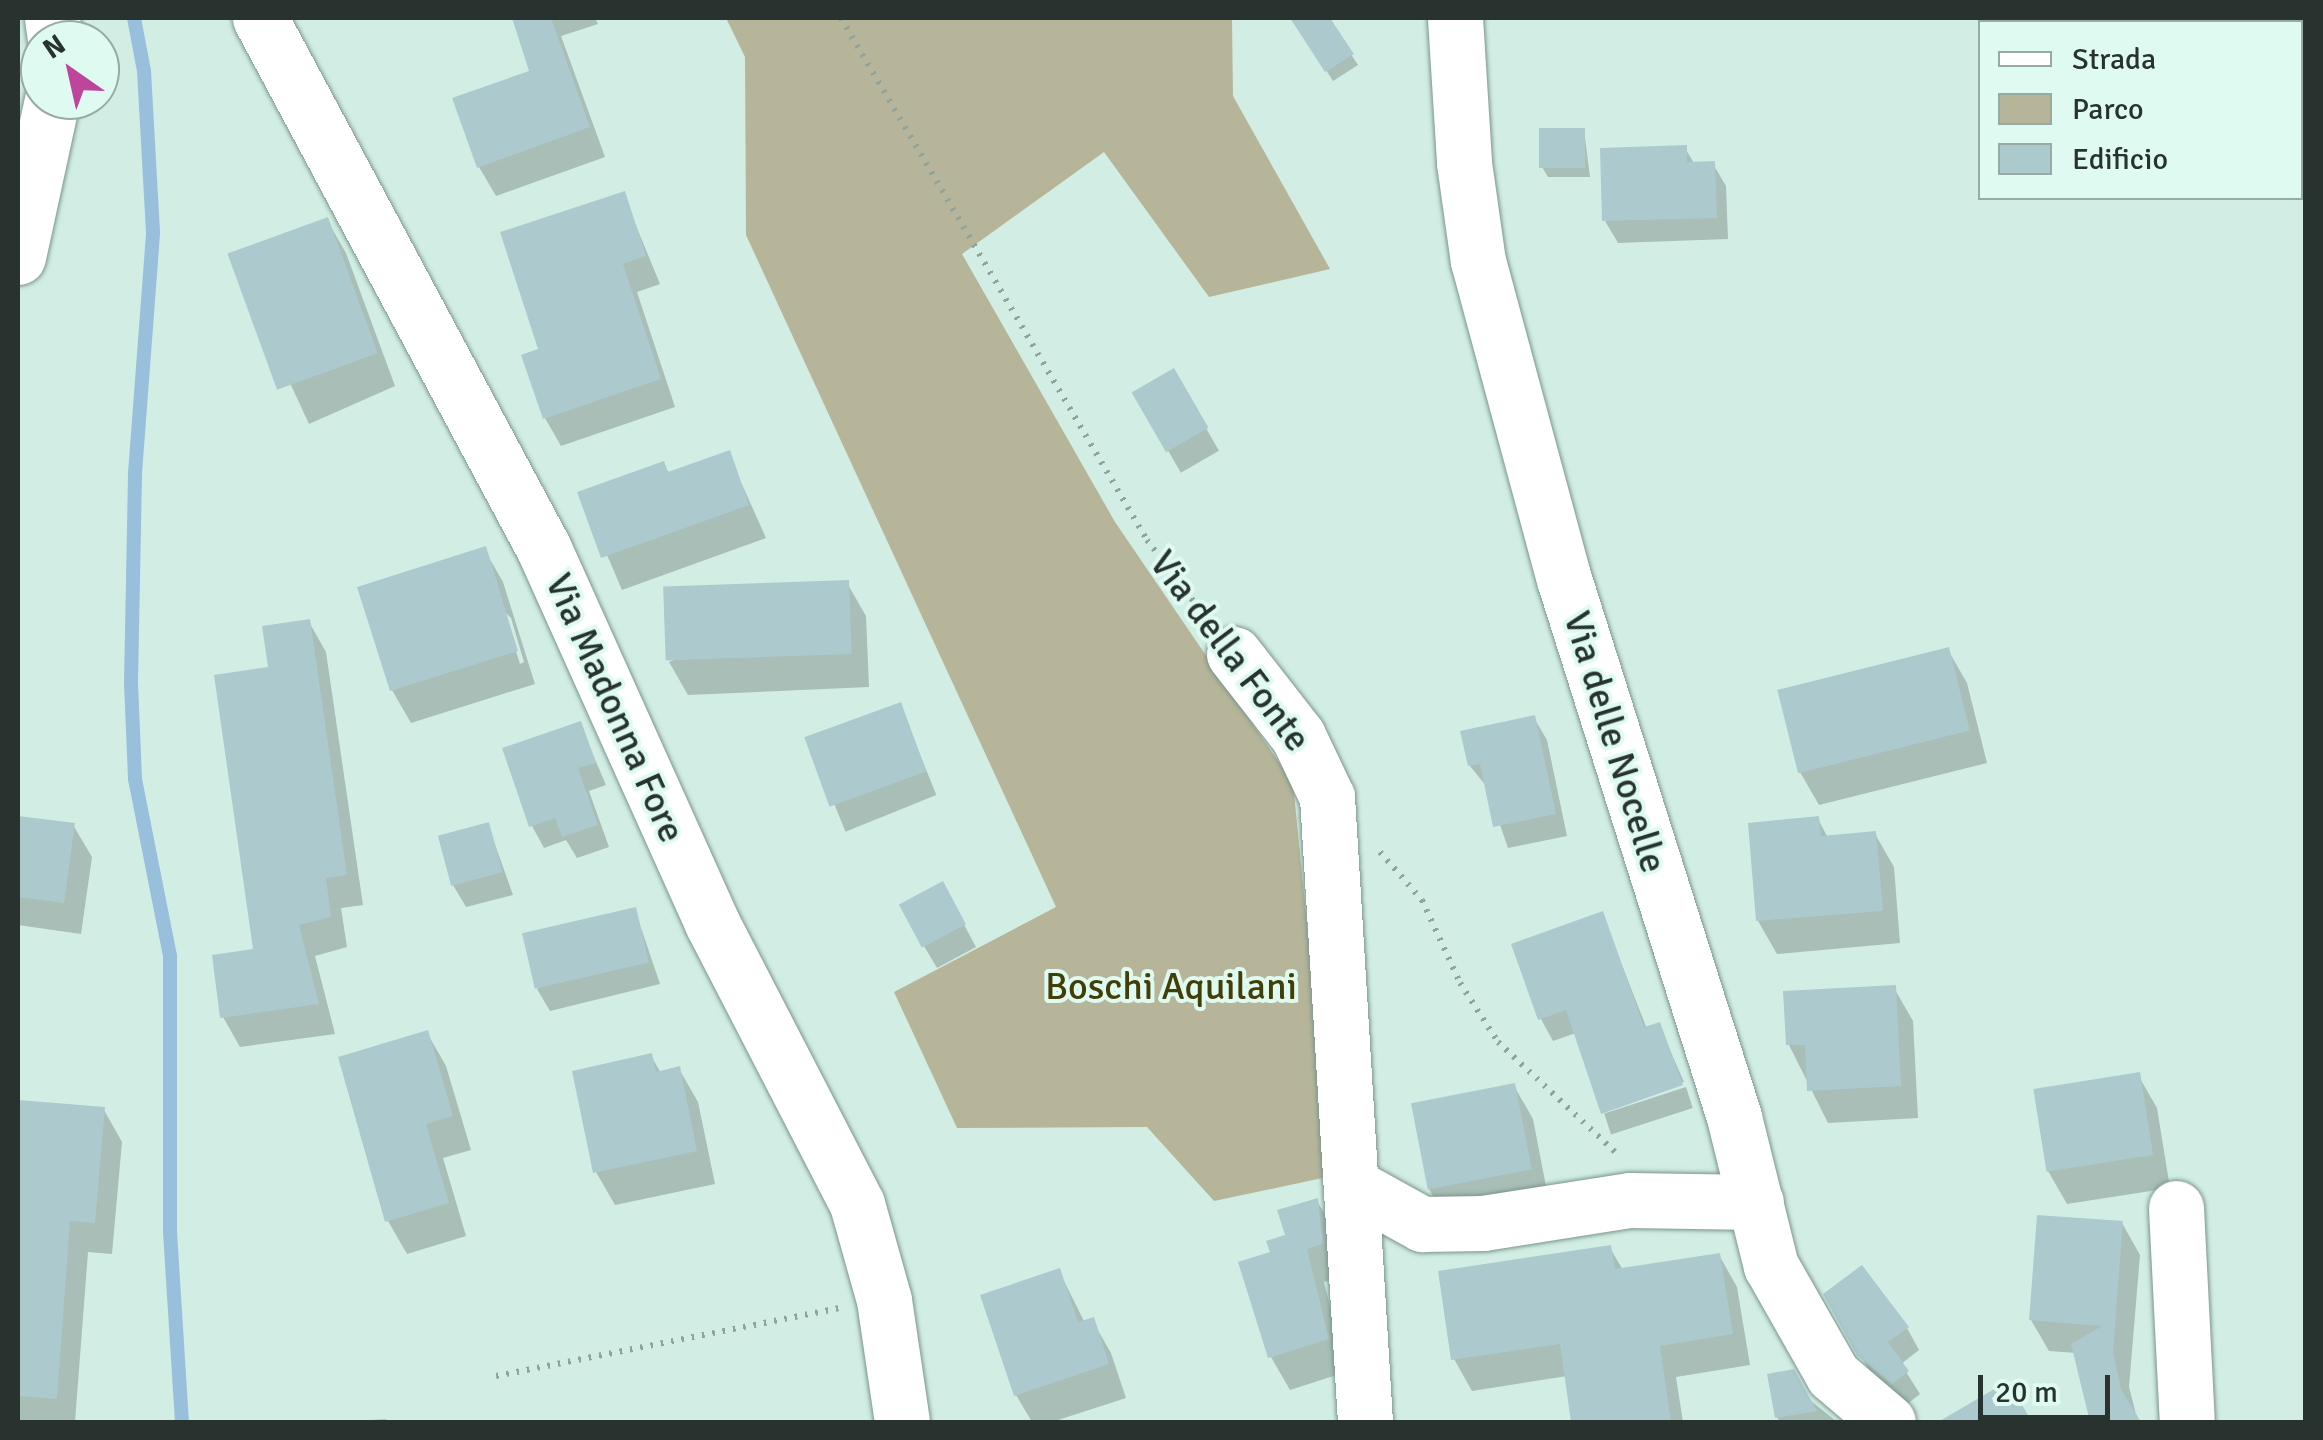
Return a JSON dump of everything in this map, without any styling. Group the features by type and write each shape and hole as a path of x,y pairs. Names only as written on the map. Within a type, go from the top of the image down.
{"street":[{"name":"Via Madonna Fore","path":"260,18 572,605 712,923 857,1204 884,1300 902,1422"},
{"name":"Via delle Nocelle","path":"1455,18 1464,163 1478,261 1564,579 1756,1202 1771,1266 1792,1313 1833,1375 1888,1422"},
{"path":"18,258 48,120"},
{"name":"Via della Fonte","path":"1234,654 1298,736 1321,777 1327,812 1355,1187 1364,1422"},
{"path":"1355,1187 1422,1224 1484,1223 1630,1200 1756,1202"},
{"path":"2176,1208 2187,1422"}],"path":[{"name":"Via della Fonte","path":"841,18 1147,540 1234,654"},
{"path":"1327,812 1382,853 1422,900 1460,983 1498,1042 1592,1136 1624,1159"},
{"path":"496,1376 884,1300"}],"green space":[{"name":"Boschi Aquilani","path":"726,18 1232,18 1233,96 1330,269 1209,297 1104,152 962,254 1115,522 1293,783 1332,1176 1214,1201 1147,1127 957,1128 894,992 1056,907 746,235 745,57"}],"building":[{"path":"512,18 551,18 590,127 477,168 452,98 529,71"},
{"path":"1290,18 1330,18 1354,54 1325,72"},
{"path":"1539,128 1585,128 1585,168 1539,168"},
{"path":"1687,145 1687,162 1715,161 1717,218 1602,221 1600,148"},
{"path":"625,191 646,256 623,264 661,379 543,419 521,355 538,349 500,232"},
{"path":"328,217 378,353 277,390 227,254"},
{"path":"1174,368 1208,428 1166,452 1132,393"},
{"path":"730,450 749,505 601,558 577,492 664,461 668,472"},
{"path":"486,546 501,595 495,597 501,596 518,651 390,691 357,587"},
{"path":"849,580 852,654 666,660 663,586"},
{"path":"310,619 347,875 326,878 331,917 299,925 319,1004 220,1018 212,955 253,949 214,675 268,667 262,626"},
{"path":"1949,647 1970,730 1798,773 1777,690"},
{"path":"901,702 926,772 830,807 804,737"},
{"path":"1535,715 1556,814 1493,827 1480,764 1468,766 1460,731"},
{"path":"581,721 596,763 578,768 598,825 562,837 555,818 529,827 502,748"},
{"path":"18,816 75,823 64,903 18,897"},
{"path":"1819,816 1821,836 1876,831 1883,911 1756,921 1748,823"},
{"path":"489,822 502,872 451,886 438,836"},
{"path":"943,881 966,924 922,948 899,904"},
{"path":"636,907 649,963 535,989 522,933"},
{"path":"1603,911 1644,1027 1660,1022 1683,1085 1601,1114 1566,1010 1538,1020 1511,944"},
{"path":"1896,985 1901,1086 1807,1091 1805,1045 1786,1045 1783,991"},
{"path":"428,1030 453,1116 426,1124 449,1203 385,1222 338,1057"},
{"path":"652,1053 656,1072 680,1066 697,1151 593,1173 572,1071"},
{"path":"2140,1072 2153,1155 2046,1172 2033,1089"},
{"path":"1515,1083 1532,1169 1428,1190 1411,1103"},
{"path":"19,1100 105,1107 95,1223 70,1221 57,1399 18,1396"},
{"path":"1318,1198 1323,1244 1307,1249 1329,1339 1268,1358 1238,1262 1270,1252 1266,1241 1285,1235 1277,1210"},
{"path":"2037,1215 2123,1221 2113,1353 2121,1389 2141,1422 2090,1422 2071,1344 2102,1326 2029,1320"},
{"path":"1611,1245 1615,1269 1720,1253 1733,1334 1660,1346 1671,1422 1571,1422 1560,1344 1451,1360 1438,1271"},
{"path":"1862,1265 1909,1327 1888,1342 1909,1371 1892,1384 1857,1355 1823,1294"},
{"path":"1060,1268 1078,1322 1094,1317 1109,1364 1014,1396 980,1295"},
{"path":"1794,1369 1817,1411 1775,1418 1767,1374"},
{"path":"2008,1381 2032,1422 1938,1422"}],"waterway":[{"path":"134,18 144,71 153,234 135,475 131,683 135,779 170,956 170,1232 182,1422"}]}
